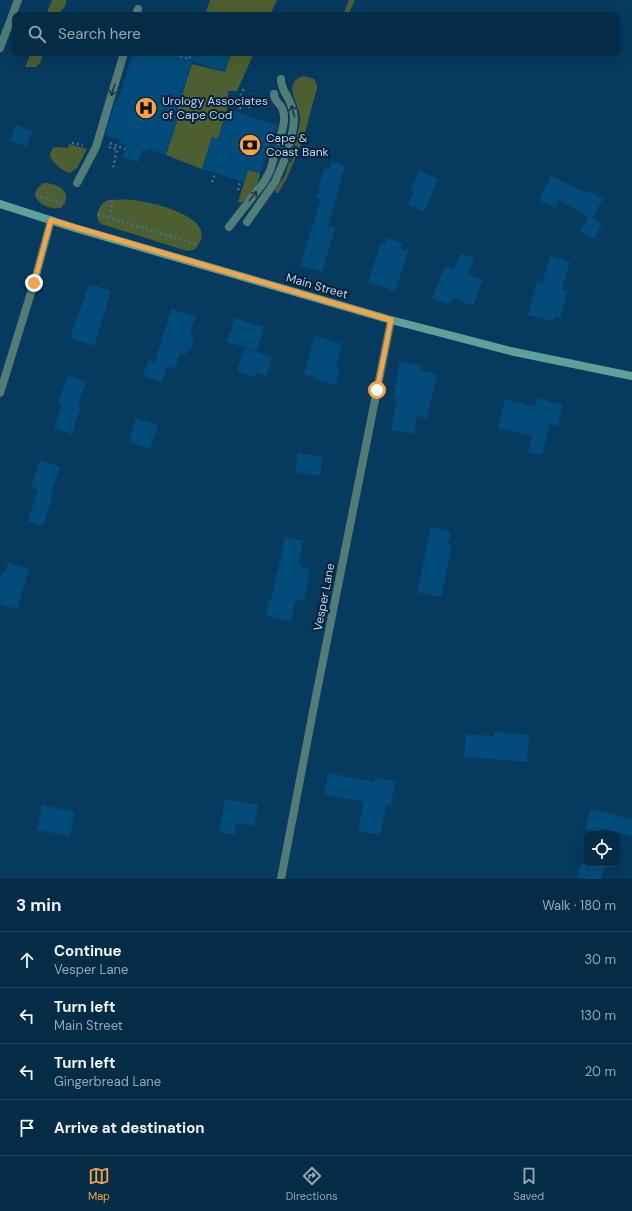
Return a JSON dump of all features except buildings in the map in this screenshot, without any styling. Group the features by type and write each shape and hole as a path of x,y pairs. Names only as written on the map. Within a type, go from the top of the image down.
{"main road":[{"name":"Main Street","path":"0,204 391,320 510,351 632,376"}],"street":[{"path":"14,12 18,0"},
{"path":"0,48 12,16"},
{"path":"77,183 96,147 123,56"},
{"path":"281,79 282,90 291,105 295,121 289,144"},
{"path":"274,94 274,98 282,108 284,116 279,141"},
{"path":"229,227 264,182 270,171 274,157"},
{"path":"247,222 275,182 284,161"},
{"path":"0,393 34,283 51,220"},
{"name":"Vesper Lane","path":"281,879 391,320"}],"path":[{"path":"180,56 189,59 190,56"},
{"path":"241,109 238,102 244,88"},
{"path":"248,108 253,93"},
{"path":"113,168 117,149 106,146 107,142 125,149"},
{"path":"212,182 215,173"},
{"path":"238,190 240,181"},
{"path":"36,195 65,204"},
{"path":"110,217 112,200"},
{"path":"98,214 198,245"}],"green space":[{"path":"52,0 66,0 66,5 60,12 47,12"},
{"path":"210,0 277,0 271,12 206,12"},
{"path":"349,0 355,0 349,12 344,12"},
{"path":"30,56 42,56 41,62 36,67 25,67"},
{"path":"230,56 253,56 237,91 228,91 227,109 218,139 212,137 202,169 166,155 178,118 175,117 192,64 225,72"},
{"path":"304,76 314,79 317,88 303,140 287,178 278,193 276,193 275,190 285,175 289,162 291,163 297,147 294,146 299,128 300,117 292,88 297,79"},
{"path":"69,144 87,149 77,168 70,173 64,171 58,166 52,160 50,155 53,148 68,148"},
{"path":"248,170 260,173 260,177 251,194 240,203 238,202"},
{"path":"44,183 55,185 63,190 66,198 65,203 61,208 48,207 38,201 36,192 38,187"},
{"path":"108,200 143,201 183,214 194,221 201,229 201,239 194,250 187,251 101,224 97,218 98,211 102,204"}],"place":[{"name":"Urology Associates of Cape Cod","path":"146,108"},
{"name":"Cape & Coast Bank","path":"250,145"}],"route":[{"path":"34,283 51,220 391,320 377,390"}]}
